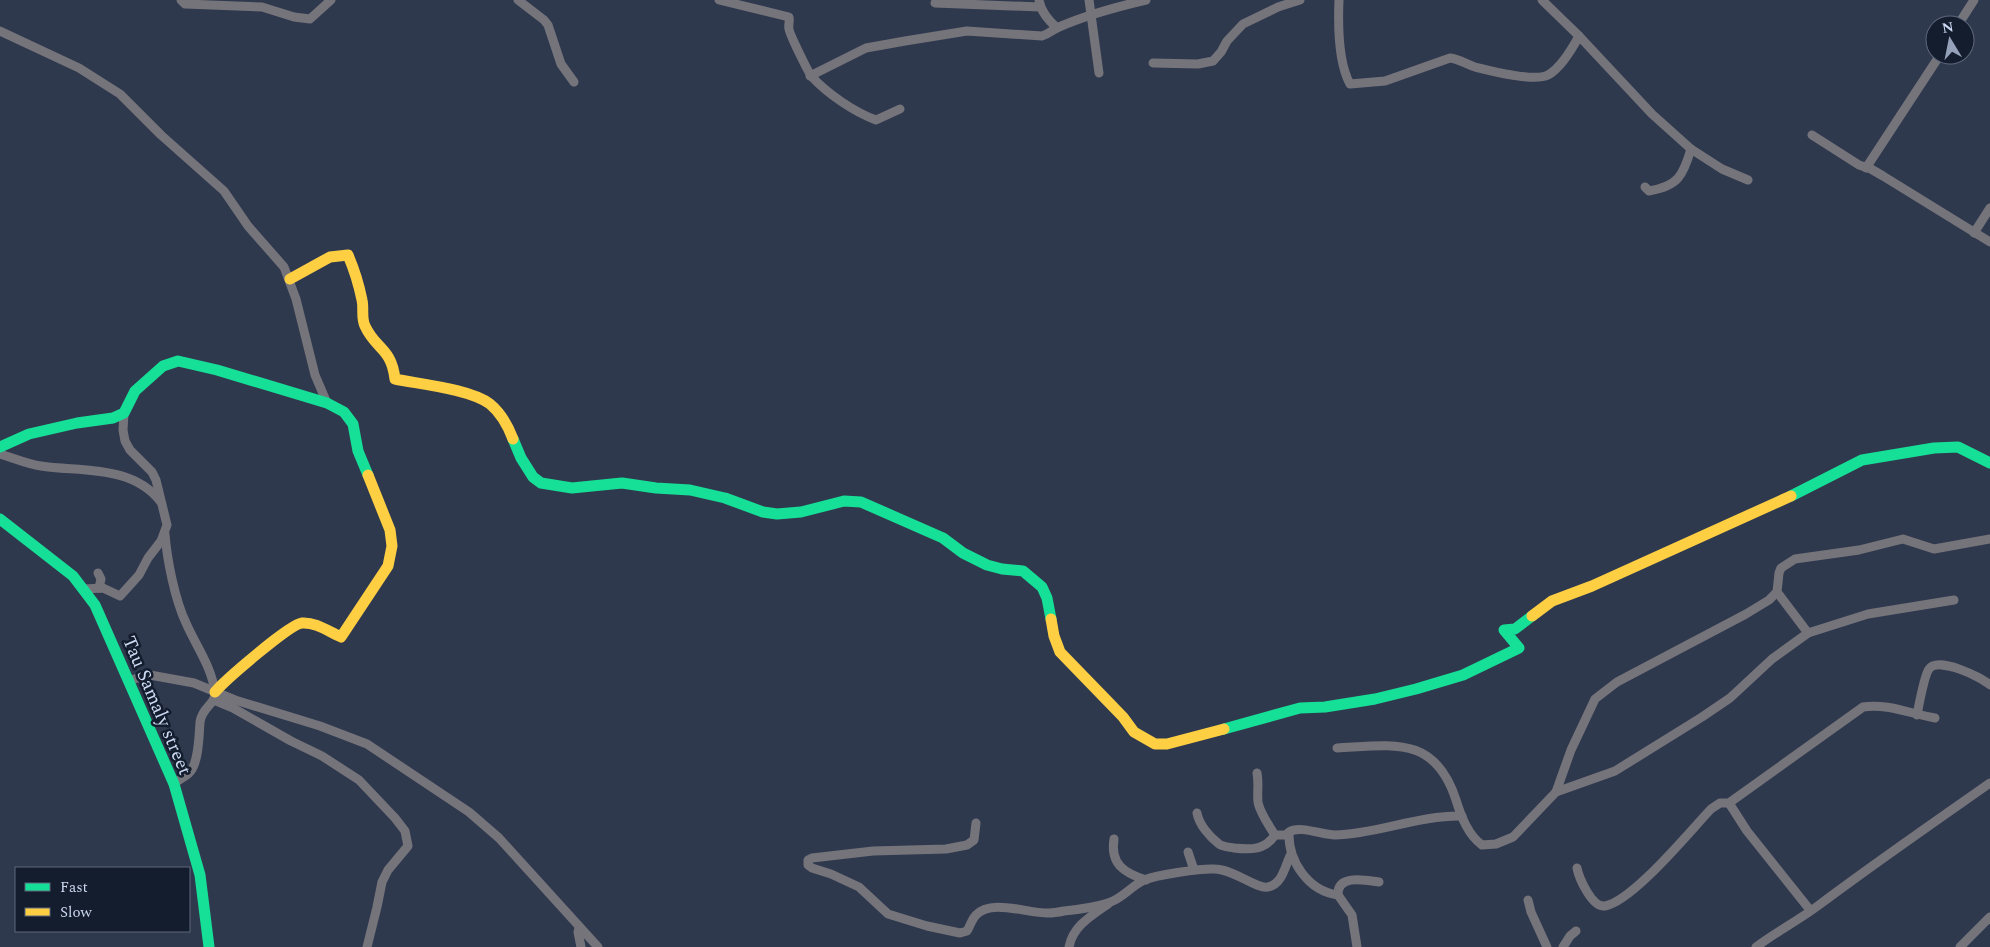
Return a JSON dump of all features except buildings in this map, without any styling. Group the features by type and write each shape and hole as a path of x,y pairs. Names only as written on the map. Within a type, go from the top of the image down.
{"street":[{"path":"181,0 186,4 262,7 294,17 310,19 331,0"},
{"path":"518,0 548,25 561,64 574,82"},
{"path":"719,0 753,4 789,17 788,28 810,76 866,117 876,120 900,109"},
{"path":"1089,0 1099,73"},
{"path":"810,76 866,48 967,31 1042,36 1091,15 1146,0"},
{"path":"1153,63 1198,64 1213,62 1227,41 1243,24 1278,7 1300,0"},
{"path":"1339,0 1338,23 1344,74 1350,84 1384,81 1450,58 1491,70 1533,77 1545,76 1557,66 1579,36"},
{"path":"1542,0 1579,36 1652,114 1691,150 1722,169 1748,180"},
{"path":"1964,15 1974,0"},
{"path":"934,3 1039,4 1048,20 1057,28"},
{"path":"0,30 79,68 120,94 161,135 224,191 248,226 284,268 290,280 303,323 315,376 328,403"},
{"path":"1866,168 1933,65"},
{"path":"1812,135 1990,242"},
{"path":"1645,187 1649,191 1660,189 1682,176 1691,150"},
{"path":"1974,233 1990,208"},
{"path":"290,280 330,257 348,255 361,294 364,326 395,366 395,379 465,392 489,404 507,424 521,458 533,477 541,483 572,488 622,483 690,490 725,498 763,512 777,514 801,512 844,501 861,502 943,538 963,553 987,564 1002,569 1023,571 1042,587 1054,636 1060,652 1108,701 1134,732 1155,744 1184,741 1300,708 1325,707 1375,699 1463,675 1519,648 1504,630 1514,628 1552,600 1592,586 1675,549 1817,484 1862,460 1934,448 1958,447 1990,463"},
{"path":"174,784 190,773 196,760 203,711 214,696 226,679 296,624 304,621 341,637 388,566 392,546 390,530 358,451 353,424 344,412 328,403 217,370 178,361 163,366 135,391 124,413 123,430 125,441 134,455 152,472 156,480 167,525 165,534 168,557 185,621 208,668 214,696"},
{"path":"0,447 29,434 77,423 113,418 124,413"},
{"path":"0,454 25,463 41,466 130,478 149,489 162,503"},
{"name":"Tau Samaly street","path":"0,518 73,576 95,605 130,680 174,784 200,875 209,947"},
{"path":"84,589 100,588 120,596 139,575 148,558 165,534"},
{"path":"1808,633 1777,592 1778,573 1781,568 1795,559 1859,550 1902,539 1934,550 1990,539"},
{"path":"98,573 101,579 100,588"},
{"path":"1337,748 1382,745 1422,752 1434,761 1446,778 1462,816 1476,841 1482,845 1496,844 1513,837 1519,832 1556,792 1571,750 1595,699 1617,682 1746,614 1769,600 1777,592"},
{"path":"1556,792 1615,771 1702,717 1730,698 1772,659 1808,633 1868,614 1954,600"},
{"path":"1917,715 1924,680 1933,665 1940,664 1962,670 1980,678 1990,686"},
{"path":"130,680 140,676 155,676 194,683 226,704 341,767 375,795 405,831 408,846 388,870 382,882 367,947"},
{"path":"214,696 351,738 374,749 469,812 499,838 598,947"},
{"path":"1577,868 1582,882 1592,899 1599,905 1605,906 1655,872 1711,809 1863,706 1871,705 1893,708 1934,718"},
{"path":"1258,773 1260,786 1258,802 1269,827 1276,835 1285,835 1299,830 1334,835 1440,817 1462,816"},
{"path":"1756,947 1866,868 1917,835 1990,783"},
{"path":"1724,801 1810,910"},
{"path":"1196,813 1198,820 1204,828 1220,845 1247,850 1260,848 1272,841 1276,835"},
{"path":"976,823 974,840 967,845 946,849 923,848 812,858 808,860 808,865 859,887 888,914 927,926 960,933 967,931 976,915 982,910 993,906 1050,914 1112,901"},
{"path":"1069,947 1073,932 1077,928 1128,889 1146,880 1194,870 1216,869 1229,871 1261,887 1269,887 1278,881 1285,870 1291,854 1290,832"},
{"path":"1114,839 1113,848 1119,866 1129,873 1146,880"},
{"path":"1188,852 1194,870"},
{"path":"1291,854 1298,868 1314,885 1338,895"},
{"path":"1357,947 1352,914 1338,895 1339,885 1343,882 1358,880 1379,882"},
{"path":"1528,900 1531,912 1547,947"},
{"path":"1960,947 1990,917"},
{"path":"579,928 581,947"},
{"path":"1562,947 1576,931"}],"traffic: fast":[{"path":"0,447 29,434 77,423 113,418 124,413 135,391 163,366 178,361 217,370 327,403 344,412 353,424 358,451 368,475"},
{"path":"513,439 521,458 533,477 541,483 572,488 622,483 690,490 725,498 763,512 777,514 801,512 844,501 861,502 943,538 963,553 987,565 1023,571 1042,587 1047,598 1051,619"},
{"path":"1791,496 1862,460 1934,448 1958,447 1990,463"},
{"path":"0,519 73,576 95,605 174,784 200,875 209,947"},
{"path":"1224,729 1300,708 1325,707 1375,699 1463,675 1519,648 1504,630 1515,629 1532,616"}],"traffic: slow":[{"path":"290,279 330,257 348,255 361,294 364,323 369,334 387,354 395,379 471,394 481,399 498,411 513,439"},
{"path":"215,692 258,653 295,626 302,623 312,624 341,637 388,566 392,546 390,530 368,475"},
{"path":"1532,616 1552,601 1592,586 1791,496"},
{"path":"1051,619 1054,636 1060,652 1123,717 1134,732 1155,744 1167,744 1224,729"}]}
